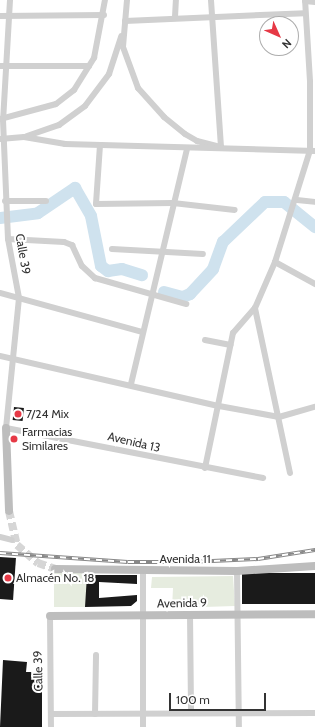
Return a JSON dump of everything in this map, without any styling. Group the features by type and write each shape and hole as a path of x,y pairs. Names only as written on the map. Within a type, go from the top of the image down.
{"main road":[{"name":"Calle 39","path":"2,427 9,511"},
{"name":"Avenida 11","path":"55,569 237,571 315,566"},
{"name":"Avenida 9","path":"50,616 315,614"}],"street":[{"name":"Calle 39","path":"2,427 19,298 8,239 1,119 3,66 10,0"},
{"path":"1,119 56,104 74,90 89,66 104,15 105,0"},
{"path":"127,0 123,47 138,88 164,117 185,134 198,141 221,147"},
{"path":"175,17 176,0"},
{"path":"211,0 221,147"},
{"path":"205,468 236,326 255,308 275,262 313,150 313,81 305,1 315,2"},
{"path":"125,21 175,17 212,17 305,12"},
{"path":"0,16 104,15"},
{"path":"2,142 24,137 60,125 85,106 109,74 125,21"},
{"path":"3,66 89,66"},
{"path":"24,137 65,144 187,149 221,147 313,150"},
{"path":"100,145 95,204 173,203 235,210"},
{"path":"131,384 161,249 187,149"},
{"path":"297,200 315,202"},
{"path":"6,202 46,201"},
{"path":"8,239 64,242 72,245 82,266 95,278 186,304"},
{"path":"112,249 161,249 203,254"},
{"path":"275,262 315,284"},
{"path":"0,293 143,332"},
{"path":"255,308 290,473"},
{"path":"205,340 231,345"},
{"path":"0,356 131,384 219,406 279,417 315,407"},
{"name":"Avenida 13","path":"2,427 205,468 263,478"},
{"path":"0,537 12,540"},
{"path":"143,571 143,727"},
{"path":"237,571 239,614 239,727"},
{"path":"190,614 191,713"},
{"name":"Calle 39","path":"50,616 51,727"},
{"path":"95,714 96,655"},
{"path":"51,714 315,713"}],"shaded area":[{"path":"54,573 87,573 87,607 54,607"},
{"path":"233,576 235,606 172,608 173,588 151,588 152,577"}],"building":[{"name":"7/24 Mix","path":"14,407 24,408 23,421 13,420"},
{"name":"Almacén No. 18","path":"0,557 16,558 13,600 0,599"},
{"path":"242,573 315,573 315,604 242,604"},
{"path":"87,575 137,575 137,584 99,582 99,598 137,595 137,601 131,606 85,607"},
{"path":"3,660 27,662 26,672 42,672 42,727 0,727"}],"waterway":[{"path":"0,218 38,213 75,188 91,216 101,266 108,271 122,269 142,275"},
{"path":"164,292 183,297 190,294 213,269 223,242 265,202 284,202 315,227"}],"tunnel":[{"path":"9,511 17,545 38,563 55,569"}],"railway":[{"path":"0,553 128,562 190,562 258,559 315,550"}],"place":[{"name":"7/24 Mix","path":"18,414"},
{"name":"Farmacias Similares","path":"14,439"},
{"name":"Almacén No. 18","path":"8,578"}]}
